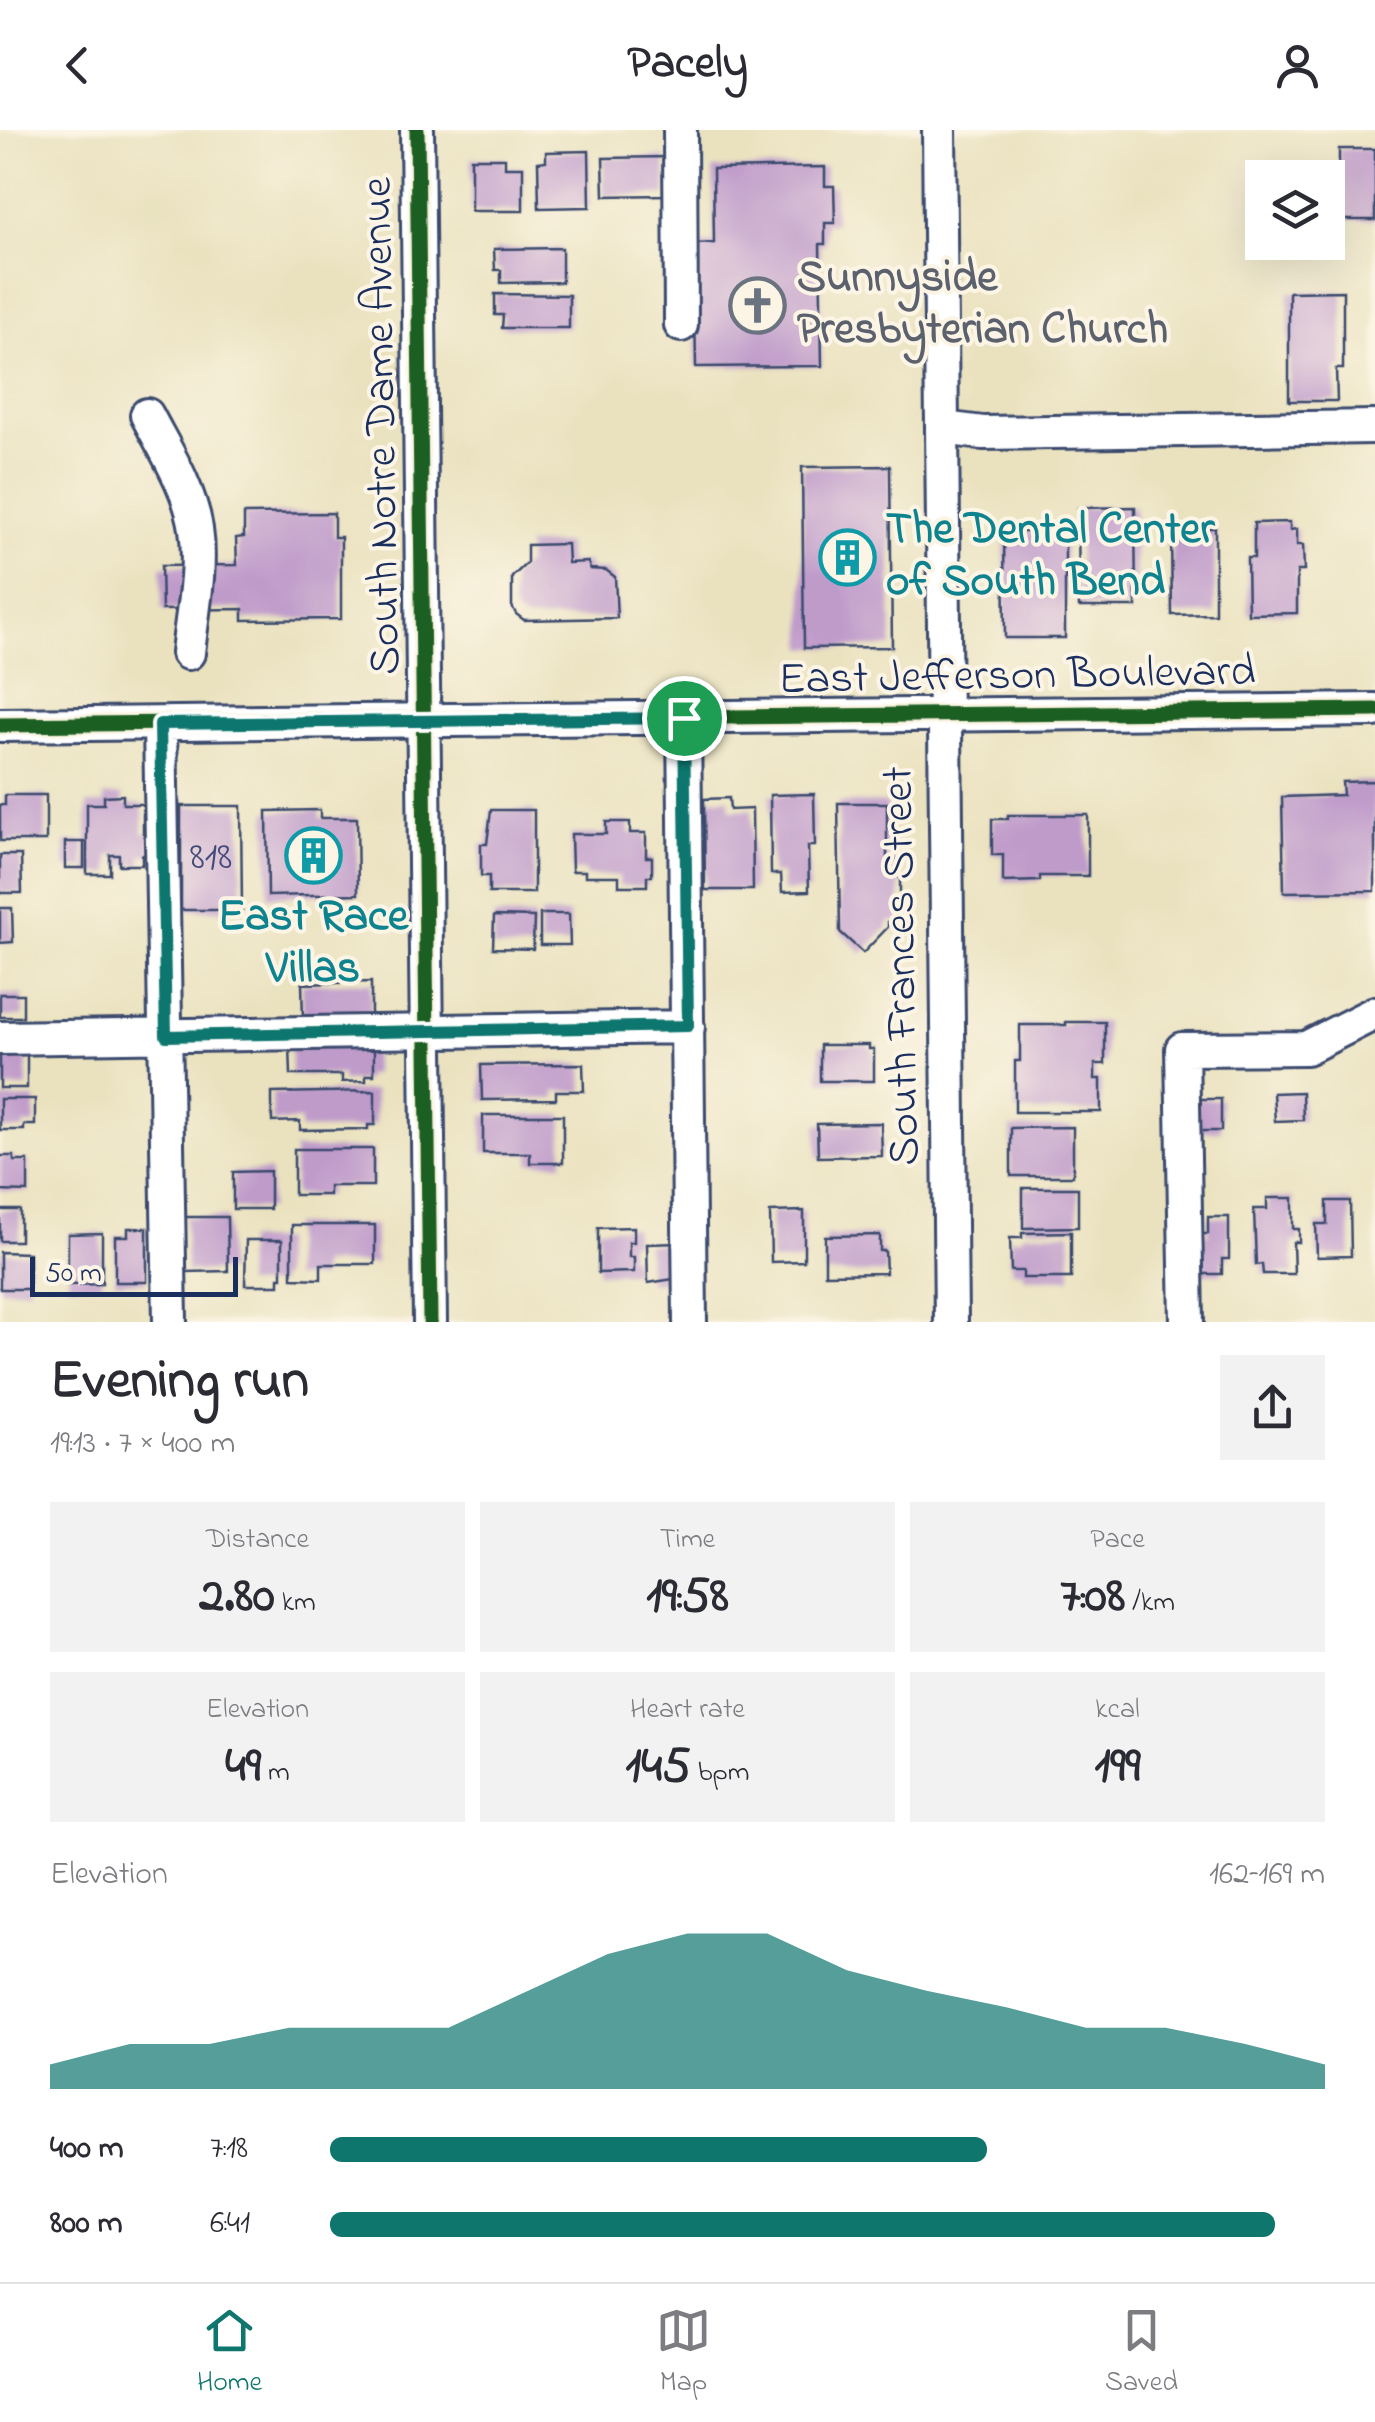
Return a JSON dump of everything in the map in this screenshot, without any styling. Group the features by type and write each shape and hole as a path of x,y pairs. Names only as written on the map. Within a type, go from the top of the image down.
{"street":[{"name":"South Notre Dame Avenue","path":"418,130 430,1322"},
{"path":"680,130 680,325"},
{"name":"South Frances Street","path":"939,130 952,1322"},
{"path":"147,414 183,486 196,528 188,653"},
{"path":"942,428 983,434 1375,427"},
{"name":"East Jefferson Boulevard","path":"0,726 1375,710"},
{"path":"684,718 690,1322"},
{"path":"160,724 170,1322"},
{"path":"1187,1322 1182,1049 1306,1048 1375,1013"},
{"path":"0,1038 688,1026"}],"building":[{"path":"1339,149 1375,149 1375,220 1345,220 1345,160 1339,160"},
{"path":"589,151 590,207 539,208 538,162 546,161 546,152"},
{"path":"665,157 666,195 604,196 603,158"},
{"path":"471,158 505,158 505,167 523,167 523,211 471,211"},
{"name":"Sunnyside Presbyterian Church","path":"825,167 825,186 834,186 835,223 825,223 825,244 820,244 822,366 696,367 694,244 714,243 713,169"},
{"path":"562,248 562,282 501,283 501,270 495,270 494,249"},
{"path":"1343,291 1343,369 1336,369 1337,401 1289,401 1289,292"},
{"path":"495,294 569,295 569,328 502,328 503,315 495,315"},
{"name":"The Dental Center of South Bend","path":"890,466 892,647 804,648 802,467"},
{"path":"1135,507 1136,607 1079,607 1078,508"},
{"path":"334,513 334,537 341,537 341,619 243,620 243,609 162,610 161,566 237,565 236,538 244,537 244,514"},
{"path":"1290,522 1290,530 1297,529 1297,545 1303,545 1304,571 1297,571 1297,613 1248,614 1247,558 1254,558 1254,523"},
{"path":"1198,528 1215,528 1215,614 1172,615 1171,532 1198,532"},
{"path":"1004,532 1065,532 1065,638 1005,638"},
{"path":"567,544 568,563 588,562 590,569 606,570 615,577 617,618 524,620 516,614 512,606 512,577 527,563 527,545"},
{"path":"1375,781 1375,891 1284,892 1282,797 1343,795 1342,782"},
{"path":"814,794 815,846 808,846 809,891 782,892 781,874 771,874 770,795"},
{"path":"5,795 46,795 46,841 0,841 0,805 5,805"},
{"path":"123,795 123,804 143,804 143,833 151,833 151,855 142,855 142,865 119,865 119,855 110,855 110,874 87,874 87,804 104,804 104,796"},
{"path":"729,798 730,810 752,809 753,890 705,890 704,799"},
{"path":"838,803 887,803 887,860 900,860 900,921 888,922 888,927 863,953 840,932"},
{"path":"181,806 241,806 242,910 181,910"},
{"name":"East Race Villas","path":"320,810 320,818 357,818 358,894 268,896 267,811"},
{"path":"491,810 534,810 534,893 489,893 489,876 481,876 481,844 487,844"},
{"path":"1008,815 1088,815 1088,876 1040,876 1040,881 1003,882 1003,855 992,855 992,819 1008,819"},
{"path":"606,822 630,822 630,833 646,833 646,857 652,857 652,876 647,876 647,886 619,886 619,876 585,876 585,871 572,871 571,834 606,834"},
{"path":"65,842 84,842 84,868 65,868"},
{"path":"0,855 21,855 22,893 0,893"},
{"path":"0,908 12,908 13,942 0,943"},
{"path":"540,914 569,914 570,945 540,945"},
{"path":"494,916 534,917 533,949 493,948"},
{"path":"371,982 371,1018 303,1019 302,984"},
{"path":"0,994 23,994 23,1017 0,1017"},
{"path":"1105,1022 1105,1064 1095,1064 1095,1079 1101,1079 1101,1112 1015,1112 1020,1025"},
{"path":"374,1044 374,1075 366,1075 366,1081 342,1082 342,1075 291,1075 290,1045"},
{"path":"820,1045 869,1045 869,1049 874,1049 874,1081 820,1081"},
{"path":"0,1048 27,1053 27,1088 0,1088"},
{"path":"583,1064 584,1091 556,1091 556,1099 482,1100 481,1065"},
{"path":"375,1091 375,1125 368,1125 368,1129 300,1130 300,1121 272,1122 272,1093"},
{"path":"1302,1092 1303,1120 1275,1121 1273,1093"},
{"path":"0,1099 35,1099 35,1125 24,1125 24,1130 0,1130"},
{"path":"1193,1099 1221,1099 1221,1131 1193,1131"},
{"path":"483,1115 563,1115 563,1163 530,1163 530,1153 483,1153"},
{"path":"881,1123 882,1156 818,1157 817,1124"},
{"path":"1073,1127 1073,1176 1011,1176 1011,1128"},
{"path":"294,1149 373,1149 373,1186 329,1186 329,1195 294,1195"},
{"path":"0,1156 28,1161 28,1192 0,1191"},
{"path":"270,1171 270,1209 233,1209 233,1172"},
{"path":"1023,1188 1078,1188 1078,1227 1023,1228"},
{"path":"1267,1198 1293,1198 1293,1229 1299,1229 1299,1242 1293,1242 1294,1274 1263,1274 1262,1264 1256,1265 1254,1209 1267,1209"},
{"path":"1327,1201 1350,1201 1351,1256 1317,1257 1316,1224 1327,1224"},
{"path":"0,1210 20,1210 20,1241 0,1241"},
{"path":"804,1211 804,1261 771,1262 770,1212"},
{"path":"185,1217 227,1217 228,1271 186,1272"},
{"path":"1208,1217 1229,1217 1229,1259 1222,1259 1222,1274 1200,1274 1195,1234 1208,1234"},
{"path":"292,1225 375,1225 375,1264 321,1264 321,1279 292,1278"},
{"path":"634,1227 629,1257 634,1257 634,1272 598,1273 598,1228"},
{"path":"128,1228 147,1228 147,1282 115,1282 115,1236 128,1236"},
{"path":"1071,1232 1071,1278 1023,1278 1023,1271 1011,1271 1010,1238 1022,1238 1022,1233"},
{"path":"102,1233 102,1284 68,1285 68,1234"},
{"path":"880,1235 886,1273 825,1274 825,1236"},
{"path":"246,1240 282,1240 279,1285 245,1285"},
{"path":"679,1243 680,1278 648,1283 647,1244"},
{"path":"0,1252 29,1253 29,1289 0,1289"}],"cycle path":[{"path":"417,130 430,1322"},
{"path":"0,725 1375,710"}],"place":[{"name":"Sunnyside Presbyterian Church","path":"758,305"},
{"name":"The Dental Center of South Bend","path":"847,557"},
{"name":"East Race Villas","path":"313,856"}],"route":[{"path":"684,718 688,1026 166,1036 160,724 684,718"}]}
